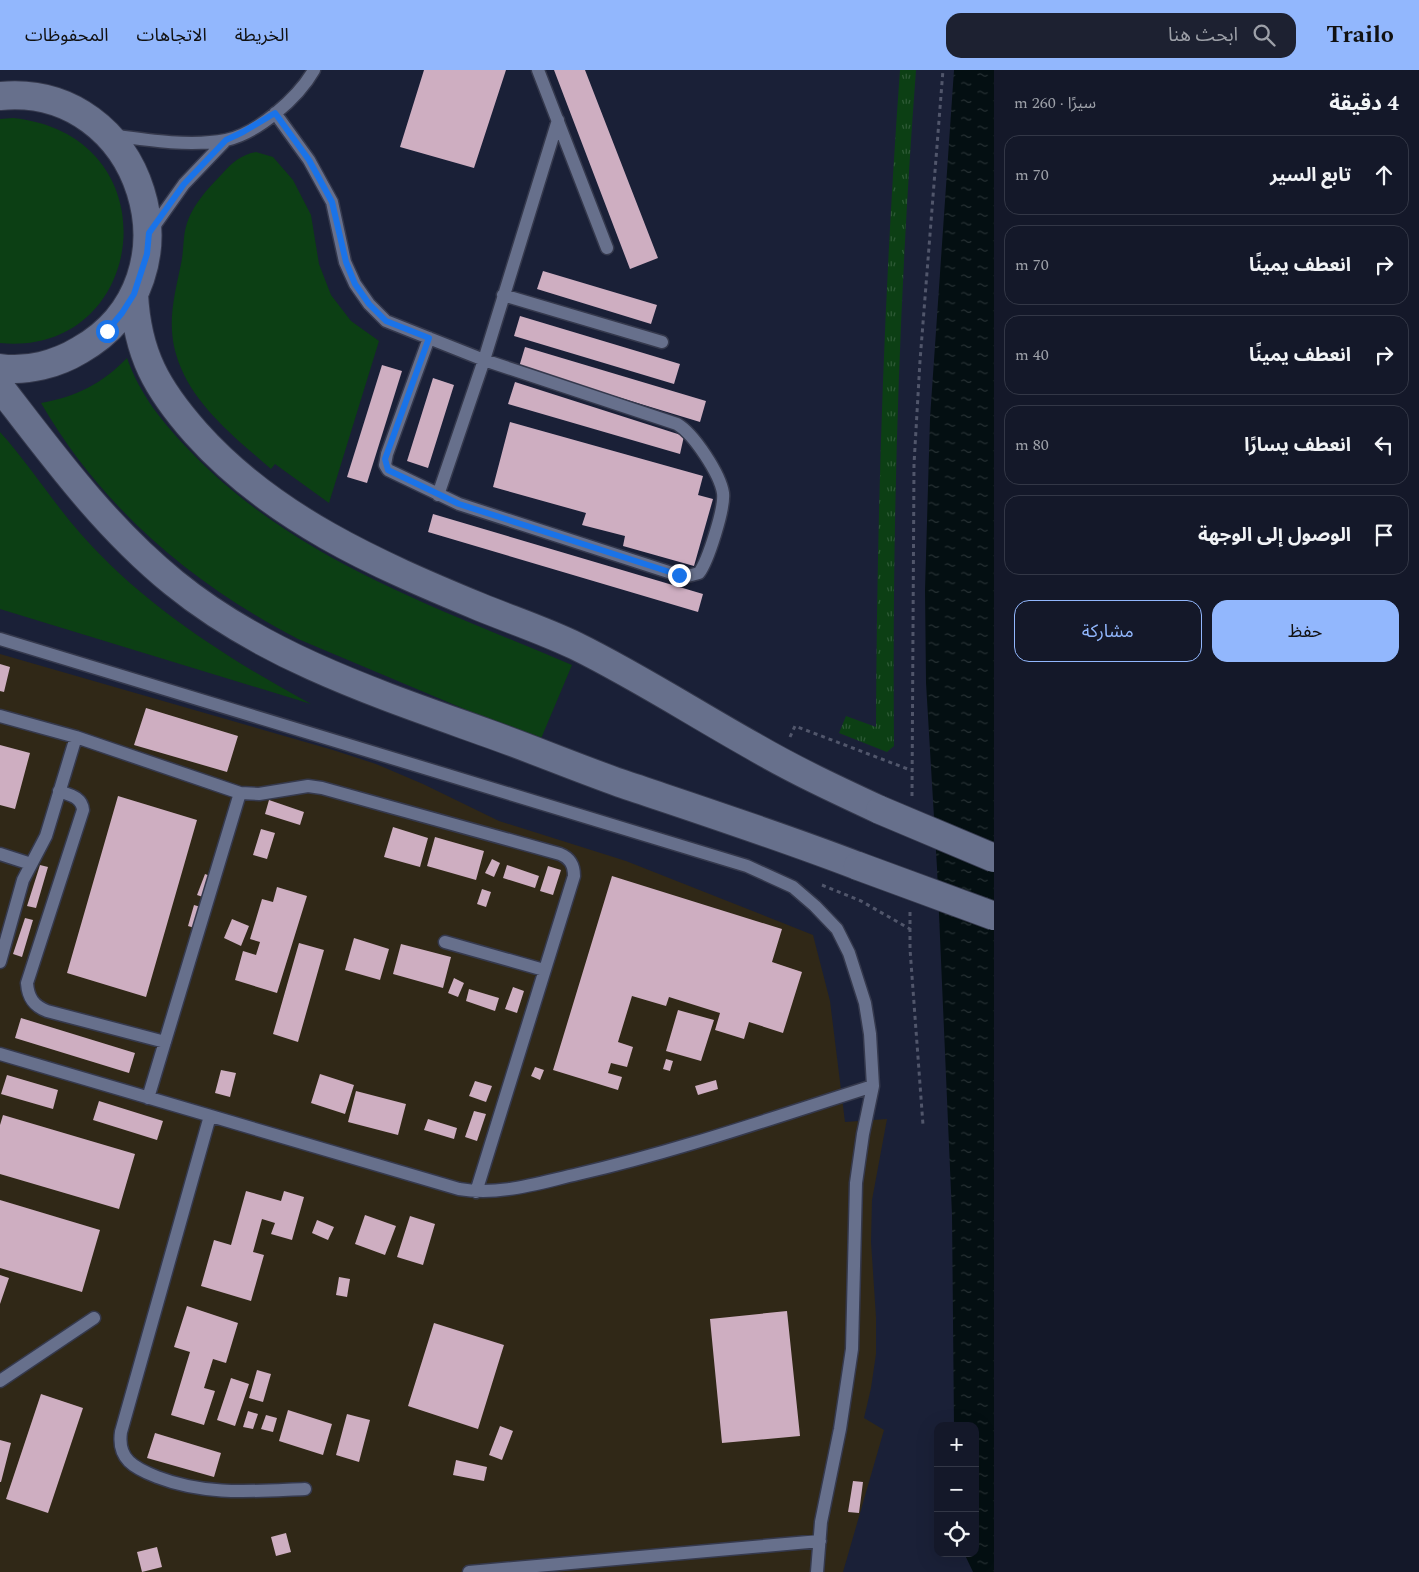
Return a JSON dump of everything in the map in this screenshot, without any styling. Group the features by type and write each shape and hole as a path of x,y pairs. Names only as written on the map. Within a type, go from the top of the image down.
{"main road":[{"path":"0,96 32,97 53,102 91,121 107,135 130,163 138,180 146,206 149,233 144,268 134,294 122,313 107,331 90,345 71,356 50,364 28,368 0,368"},
{"path":"134,294 137,325 147,362 170,402 225,462 286,511 319,532 390,568 531,626 599,658 656,688 756,748 880,810 994,858"},
{"path":"0,387 74,484 118,533 176,585 251,635 294,658 360,687 620,782 737,821 994,916"}],"lane":[{"path":"149,233 184,184 226,140 275,113 294,96 314,70"},
{"path":"538,70 607,248"},
{"path":"275,113 309,160 332,202 346,262 355,284 369,304 386,321 429,338 484,360 669,422 690,434 720,482 723,495 722,508 704,564 699,573 684,577 479,511 438,496 393,473 385,465 385,459 429,338"},
{"path":"438,496 484,360 558,120"},
{"path":"107,135 167,141 226,140"},
{"path":"503,295 662,342"},
{"path":"0,639 688,846 747,866 792,887 837,928 849,953 865,1003 873,1086 863,1134 856,1183 852,1349 843,1410 823,1513 817,1572"},
{"path":"0,716 76,737 240,793 260,794 308,786 322,788 565,856 572,865 574,876 476,1192"},
{"path":"0,962 23,880 46,836 76,737"},
{"path":"60,791 76,797 83,810 27,983 30,998 34,1004 48,1011 165,1042"},
{"path":"148,1098 240,793"},
{"path":"0,854 30,864"},
{"path":"445,942 544,970"},
{"path":"0,1054 476,1192 517,1189 636,1160 873,1086"},
{"path":"210,1116 121,1432 121,1451 125,1459 140,1471 190,1488 232,1492 305,1489"},
{"path":"0,1381 94,1318"},
{"path":"469,1572 571,1568 820,1542"}],"path":[{"path":"912,800 914,464 920,361 944,70"},
{"path":"791,734 795,726 912,770"},
{"path":"819,883 861,901 910,929"},
{"path":"910,905 923,1125"}],"shaded area":[{"path":"0,654 376,764 423,784 499,821 626,861 813,935 830,1001 845,1122 887,1119 872,1200 871,1242 876,1317 876,1354 864,1418 884,1430 843,1572 0,1572"}],"green space":[{"path":"900,70 916,70 905,239 898,408 894,577 894,746 887,752 839,733 846,716 876,727 882,398"},
{"path":"13,118 65,133 101,162 120,201 123,242 112,283 87,317 50,338 0,343 0,119"},
{"path":"256,152 273,157 293,180 311,215 319,264 331,295 351,321 379,341 329,503 275,464 271,469 220,423 188,383 176,354 173,341 173,304 189,219 203,195 229,166 241,157"},
{"path":"127,358 132,371 153,408 180,440 231,489 274,522 321,551 419,601 572,665 540,741 298,639 222,594 186,568 152,539 121,509 92,476 65,441 41,403 66,397 88,388 108,375"},
{"path":"0,432 80,533 131,584 188,629 218,649 311,704 0,609"}],"water":[{"path":"954,70 994,70 994,1572 973,1572 966,1557 979,1557 979,1422 954,1422 952,1215 937,868 926,683 925,590 930,418"}],"building":[{"path":"424,70 506,70 474,168 400,147"},
{"path":"554,70 585,70 658,258 630,269"},
{"path":"543,271 657,305 651,324 537,289"},
{"path":"520,316 680,364 674,384 514,336"},
{"path":"525,347 706,401 700,422 519,367"},
{"path":"382,365 402,371 367,483 347,477"},
{"path":"433,378 454,385 428,468 407,461"},
{"path":"515,382 684,436 680,454 508,404"},
{"path":"510,422 703,476 698,495 713,499 694,566 623,546 625,536 582,525 586,513 493,487"},
{"path":"433,514 703,594 698,612 428,532"},
{"path":"0,664 10,667 4,692 0,691"},
{"path":"146,708 238,736 227,772 134,745"},
{"path":"0,745 30,753 15,809 0,805"},
{"path":"118,796 197,820 146,997 67,973"},
{"path":"269,800 304,812 300,825 265,814"},
{"path":"393,827 428,838 420,867 384,857"},
{"path":"261,829 275,833 267,859 253,855"},
{"path":"435,837 484,851 476,880 427,866"},
{"path":"492,859 500,863 494,877 485,873"},
{"path":"40,865 48,867 36,908 27,906"},
{"path":"507,865 539,876 535,888 503,878"},
{"path":"548,866 561,870 553,895 540,891"},
{"path":"205,874 213,877 206,898 197,895"},
{"path":"612,876 782,929 772,962 802,972 783,1033 749,1022 744,1039 715,1030 720,1013 669,997 666,1006 632,996 618,1042 633,1047 627,1067 611,1063 608,1073 622,1077 618,1090 553,1070"},
{"path":"277,887 307,896 277,993 235,980 243,951 256,955 260,942 250,939 262,899 273,902"},
{"path":"482,889 491,892 486,907 477,904"},
{"path":"194,905 204,908 198,929 188,926"},
{"path":"25,918 33,920 22,957 13,954"},
{"path":"232,919 249,926 241,946 224,938"},
{"path":"354,938 389,949 380,980 345,970"},
{"path":"299,943 324,950 298,1042 273,1034"},
{"path":"401,944 451,957 443,988 393,974"},
{"path":"454,978 464,983 458,997 448,993"},
{"path":"513,987 524,991 517,1013 505,1009"},
{"path":"469,989 499,998 495,1011 466,1001"},
{"path":"678,1010 714,1020 701,1061 666,1051"},
{"path":"21,1018 135,1053 129,1073 15,1038"},
{"path":"666,1059 673,1061 670,1071 663,1069"},
{"path":"535,1067 544,1070 540,1080 531,1076"},
{"path":"221,1070 236,1073 230,1097 215,1093"},
{"path":"320,1074 354,1085 345,1114 311,1103"},
{"path":"7,1075 58,1090 53,1109 1,1094"},
{"path":"716,1080 718,1089 698,1095 695,1086"},
{"path":"475,1081 492,1086 486,1102 469,1096"},
{"path":"356,1091 406,1104 398,1135 348,1122"},
{"path":"99,1101 163,1121 157,1140 93,1120"},
{"path":"474,1111 486,1114 477,1141 465,1137"},
{"path":"3,1115 135,1154 119,1209 0,1174 0,1125"},
{"path":"428,1119 457,1128 454,1139 424,1130"},
{"path":"246,1191 281,1201 284,1191 304,1197 292,1240 271,1234 275,1223 262,1219 253,1252 264,1255 251,1301 201,1286 214,1240 231,1245"},
{"path":"0,1200 100,1230 82,1292 0,1268"},
{"path":"365,1215 396,1226 385,1255 355,1244"},
{"path":"410,1216 435,1224 423,1265 397,1257"},
{"path":"317,1220 334,1227 328,1240 312,1233"},
{"path":"0,1275 9,1278 0,1304"},
{"path":"339,1277 350,1279 347,1297 336,1295"},
{"path":"187,1306 238,1323 226,1363 213,1359 204,1388 215,1391 204,1425 171,1415 190,1352 174,1347"},
{"path":"787,1311 800,1436 722,1443 710,1319"},
{"path":"434,1323 504,1345 478,1429 408,1406"},
{"path":"257,1370 271,1374 263,1402 249,1398"},
{"path":"231,1378 249,1384 235,1426 217,1420"},
{"path":"41,1394 83,1408 48,1513 6,1499"},
{"path":"288,1410 332,1424 323,1455 279,1441"},
{"path":"248,1411 258,1414 253,1429 243,1427"},
{"path":"347,1414 370,1420 359,1462 336,1455"},
{"path":"266,1415 277,1418 273,1432 261,1429"},
{"path":"500,1426 513,1431 502,1460 489,1455"},
{"path":"155,1433 221,1453 214,1477 147,1458"},
{"path":"0,1440 11,1443 1,1482 0,1482"},
{"path":"456,1460 487,1467 484,1481 453,1475"},
{"path":"853,1481 863,1482 859,1513 848,1512"},
{"path":"286,1533 291,1552 276,1556 271,1537"},
{"path":"157,1547 162,1567 142,1572 137,1552"}],"route":[{"path":"107,331 122,313 134,294 142,275 149,233 184,184 226,140 260,124 275,113 309,160 332,202 338,220 340,239 346,262 355,284 369,304 386,321 429,338 385,459 385,465 388,470 438,496 459,504 679,575"}]}
